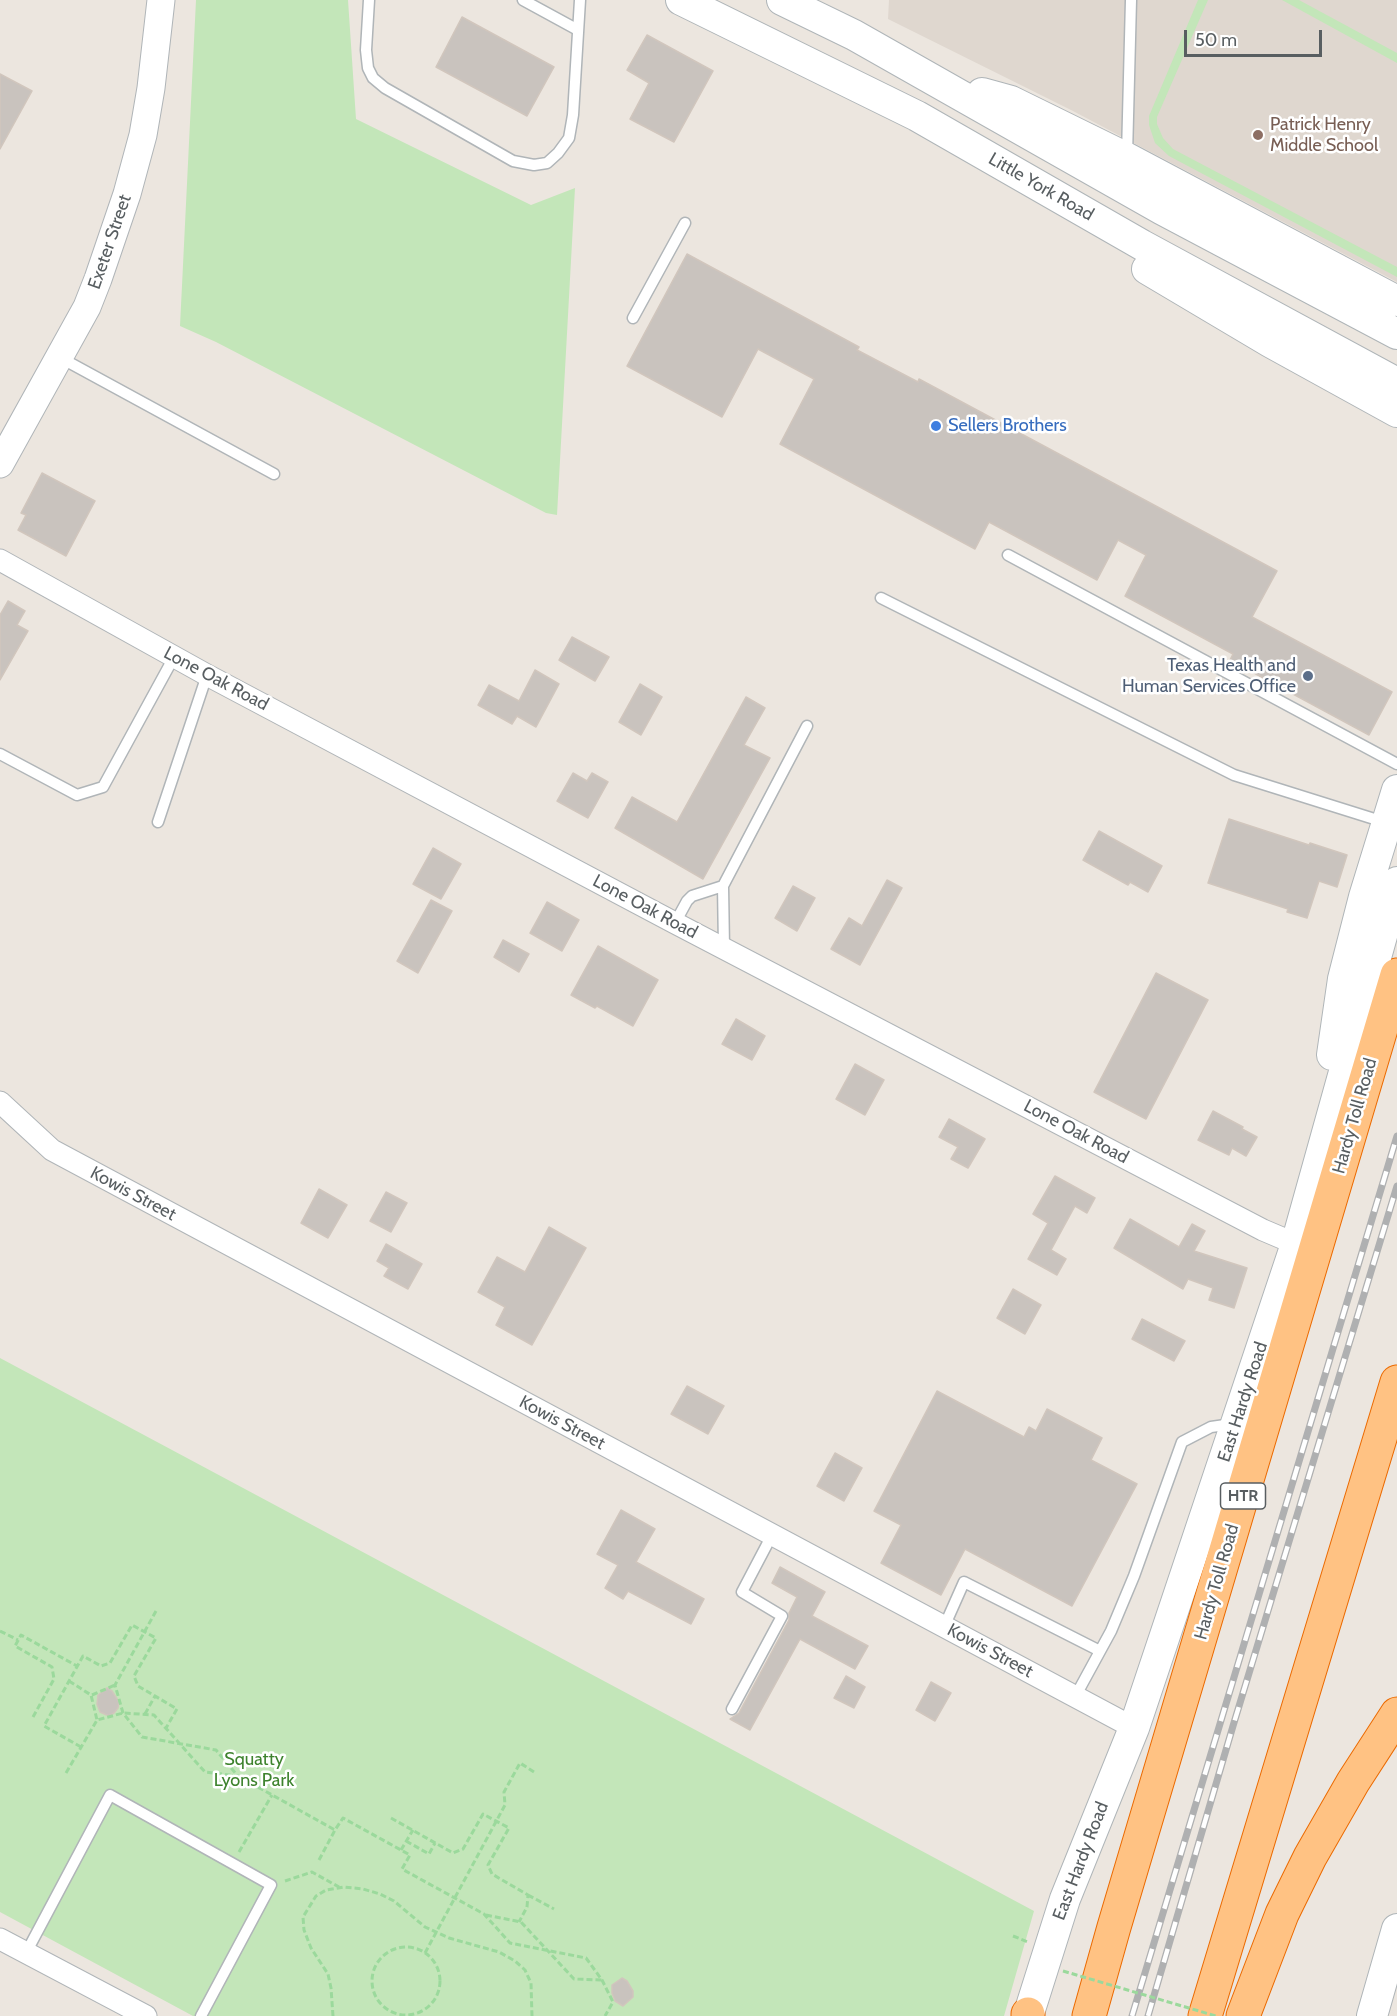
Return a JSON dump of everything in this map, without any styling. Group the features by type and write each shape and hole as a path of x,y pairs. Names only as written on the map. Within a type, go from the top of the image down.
{"highway":[{"name":"Hardy Toll Road","path":"1089,2016 1397,975"},
{"path":"1205,2016 1397,1382"},
{"path":"1243,2016 1282,1914 1310,1857 1348,1791 1397,1714"}],"main road":[{"name":"Little York Road","path":"681,0 917,116 1142,244 1397,383"},
{"path":"782,0 854,35 1161,209 1397,333"},
{"path":"873,94 893,57"},
{"path":"934,80 1011,101 1126,158 1397,301"},
{"path":"917,116 1152,272 1270,342 1397,412"},
{"path":"1296,1244 1331,1063 1343,979 1364,897 1397,790"},
{"name":"East Hardy Road","path":"1028,2015 1065,1899 1134,1728 1296,1244 1397,882"},
{"path":"1372,2016 1397,1929"}],"street":[{"name":"Exeter Street","path":"0,464 87,306 98,279 127,194 143,135 162,0"},
{"name":"Lone Oak Road","path":"0,560 207,675 675,923 1263,1230 1296,1244"},
{"name":"Kowis Street","path":"0,1102 52,1150 1134,1728"},
{"path":"0,1939 147,2016"}],"lane":[{"path":"369,0 366,50 368,68 373,78 385,88 513,161 534,165 547,163 558,153 568,138 573,115 580,0"},
{"path":"522,0 578,30"},
{"path":"1126,158 1131,0"},
{"path":"633,318 685,224"},
{"path":"58,357 274,474"},
{"path":"1008,555 1397,764"},
{"path":"881,598 1234,775 1387,823"},
{"path":"0,754 77,795 103,787 174,657"},
{"path":"159,822 207,675"},
{"path":"724,948 723,886 807,726"},
{"path":"675,923 692,896 723,886"},
{"path":"1075,1696 1100,1651 1134,1576 1182,1442 1211,1427 1236,1424"},
{"path":"732,1709 783,1616 742,1592 772,1535"},
{"path":"944,1627 964,1582 1100,1651"},
{"path":"26,1953 110,1795 272,1885 201,2016"}],"path":[{"path":"91,1695 115,1685 156,1611"},
{"path":"82,1747 44,1726 83,1656 101,1666 110,1663 132,1625 156,1638 135,1676 138,1686 177,1709 166,1728"},
{"path":"0,1630 18,1640"},
{"path":"33,1717 54,1679 51,1668 15,1646 21,1635 77,1666"},
{"path":"66,1773 97,1720 91,1695 68,1681"},
{"path":"115,1685 123,1713 142,1737 216,1750 238,1776 335,1830"},
{"path":"145,1714 155,1696"},
{"path":"97,1720 123,1713 154,1715 205,1772 238,1776"},
{"path":"425,1953 505,1805 504,1792 520,1763 534,1772"},
{"path":"233,1864 272,1795"},
{"path":"391,1818 453,1853 463,1849 483,1814 496,1821 508,1828 488,1865 492,1875 554,1909"},
{"path":"319,1860 343,1818 410,1855 402,1869 484,1914 519,1922 574,1979 602,1980"},
{"path":"401,1850 413,1830"},
{"path":"406,1841 429,1854 435,1843"},
{"path":"272,1885 312,1872 340,1887"},
{"path":"333,2016 328,1974 311,1948 304,1930 303,1917 316,1896 326,1890 340,1887 363,1889 380,1894 394,1901 425,1927 449,1938 499,1952 515,1961 525,1970 531,1983 532,2016"},
{"path":"519,1922 527,1907 528,1895"},
{"path":"484,1914 510,1943 586,1958 602,1980 613,2002 605,2016"},
{"path":"408,1947 425,1953 436,1965 440,1976 437,1998 420,2015 408,2016 387,2010 374,1994 373,1972 386,1953 396,1948 408,1947"},
{"path":"1063,1971 1216,2016"}],"shaded area":[{"name":"Patrick Henry Middle School","path":"889,0 1397,0 1397,282 1073,111 888,19"}],"green space":[{"path":"196,0 348,0 356,119 531,205 575,188 557,515 546,513 216,342 180,326"},
{"path":"1198,0 1208,0 1157,117 1157,124 1163,138 1173,149 1397,267 1397,277 1169,156 1155,143 1149,125 1149,116"},
{"path":"1282,0 1299,0 1397,53 1397,63"},
{"name":"Squatty Lyons Park","path":"0,1358 1034,1911 1004,2016 193,2016 0,1912"}],"building":[{"path":"462,17 554,67 527,116 436,67"},
{"path":"647,35 713,71 674,142 630,119 649,83 627,70"},
{"path":"0,74 32,91 0,149"},
{"path":"687,254 859,347 857,350 918,382 919,379 1277,571 1252,617 1392,692 1369,735 1230,660 1233,654 1125,596 1146,555 1118,540 1097,580 989,522 975,549 780,444 814,379 758,349 722,417 627,366"},
{"path":"42,473 95,501 66,556 18,530 26,515 21,513"},
{"path":"8,601 25,611 17,625 28,631 0,680 0,615"},
{"path":"572,637 609,657 595,681 559,660"},
{"path":"535,670 559,684 536,727 517,716 512,724 478,705 489,685 519,701"},
{"path":"640,684 662,697 641,735 619,722"},
{"path":"746,697 765,708 744,745 770,758 703,879 615,828 632,797 677,822"},
{"path":"573,773 587,781 592,773 608,782 588,818 557,801"},
{"path":"1229,819 1347,855 1337,887 1319,881 1307,918 1287,912 1288,909 1208,883"},
{"path":"1099,831 1162,866 1148,892 1130,882 1128,885 1083,860"},
{"path":"433,848 461,864 441,899 413,884"},
{"path":"887,880 902,888 860,965 831,949 849,918 862,926"},
{"path":"793,886 815,898 797,931 775,918"},
{"path":"431,900 452,911 418,973 397,961"},
{"path":"547,902 579,920 562,951 530,933"},
{"path":"503,940 529,954 519,972 494,957"},
{"path":"598,946 658,980 633,1026 571,995"},
{"path":"1156,973 1208,1000 1146,1119 1094,1092"},
{"path":"736,1019 765,1036 752,1060 722,1044"},
{"path":"855,1064 884,1080 865,1115 836,1099"},
{"path":"1213,1111 1257,1137 1246,1156 1232,1148 1229,1155 1198,1140"},
{"path":"949,1119 985,1139 968,1168 951,1159 958,1147 939,1137"},
{"path":"1055,1176 1095,1198 1087,1213 1075,1206 1051,1250 1066,1259 1057,1275 1028,1259 1048,1223 1033,1214"},
{"path":"319,1189 347,1205 328,1238 301,1223"},
{"path":"386,1192 407,1203 391,1232 370,1221"},
{"path":"1130,1219 1179,1247 1192,1224 1205,1231 1194,1251 1247,1268 1234,1308 1209,1300 1213,1288 1188,1279 1183,1289 1114,1248"},
{"path":"549,1227 586,1248 532,1345 496,1325 505,1307 478,1292 497,1257 525,1272"},
{"path":"386,1244 422,1264 408,1289 384,1276 389,1268 377,1261"},
{"path":"1013,1289 1041,1305 1025,1334 997,1318"},
{"path":"1142,1319 1185,1341 1174,1361 1132,1339"},
{"path":"687,1386 724,1406 708,1434 671,1414"},
{"path":"937,1391 1024,1437 1029,1427 1036,1431 1047,1409 1102,1438 1091,1460 1137,1484 1072,1606 965,1549 941,1595 881,1563 901,1525 874,1511"},
{"path":"835,1453 862,1468 844,1501 817,1486"},
{"path":"621,1510 655,1529 636,1562 704,1599 691,1624 628,1591 623,1599 605,1588 618,1565 597,1554"},
{"path":"780,1567 825,1592 812,1616 868,1646 855,1669 800,1639 750,1730 730,1719 739,1713 789,1620 789,1613 797,1597 772,1583"},
{"path":"846,1676 865,1687 854,1708 834,1698"},
{"path":"931,1682 951,1693 935,1721 916,1710"},
{"path":"107,1688 112,1691 119,1702 118,1708 109,1716 100,1712 97,1704 98,1695"},
{"path":"622,1978 627,1981 633,1991 633,1997 623,2006 615,2001 612,1993 612,1985"}],"railway":[{"path":"1132,2016 1397,1136"},
{"path":"1148,2016 1233,1726 1397,1186"}],"place":[{"name":"Patrick Henry Middle School","path":"1258,135"},
{"name":"Sellers Brothers","path":"936,426"},
{"name":"Texas Health and Human Services Office","path":"1308,676"}]}
